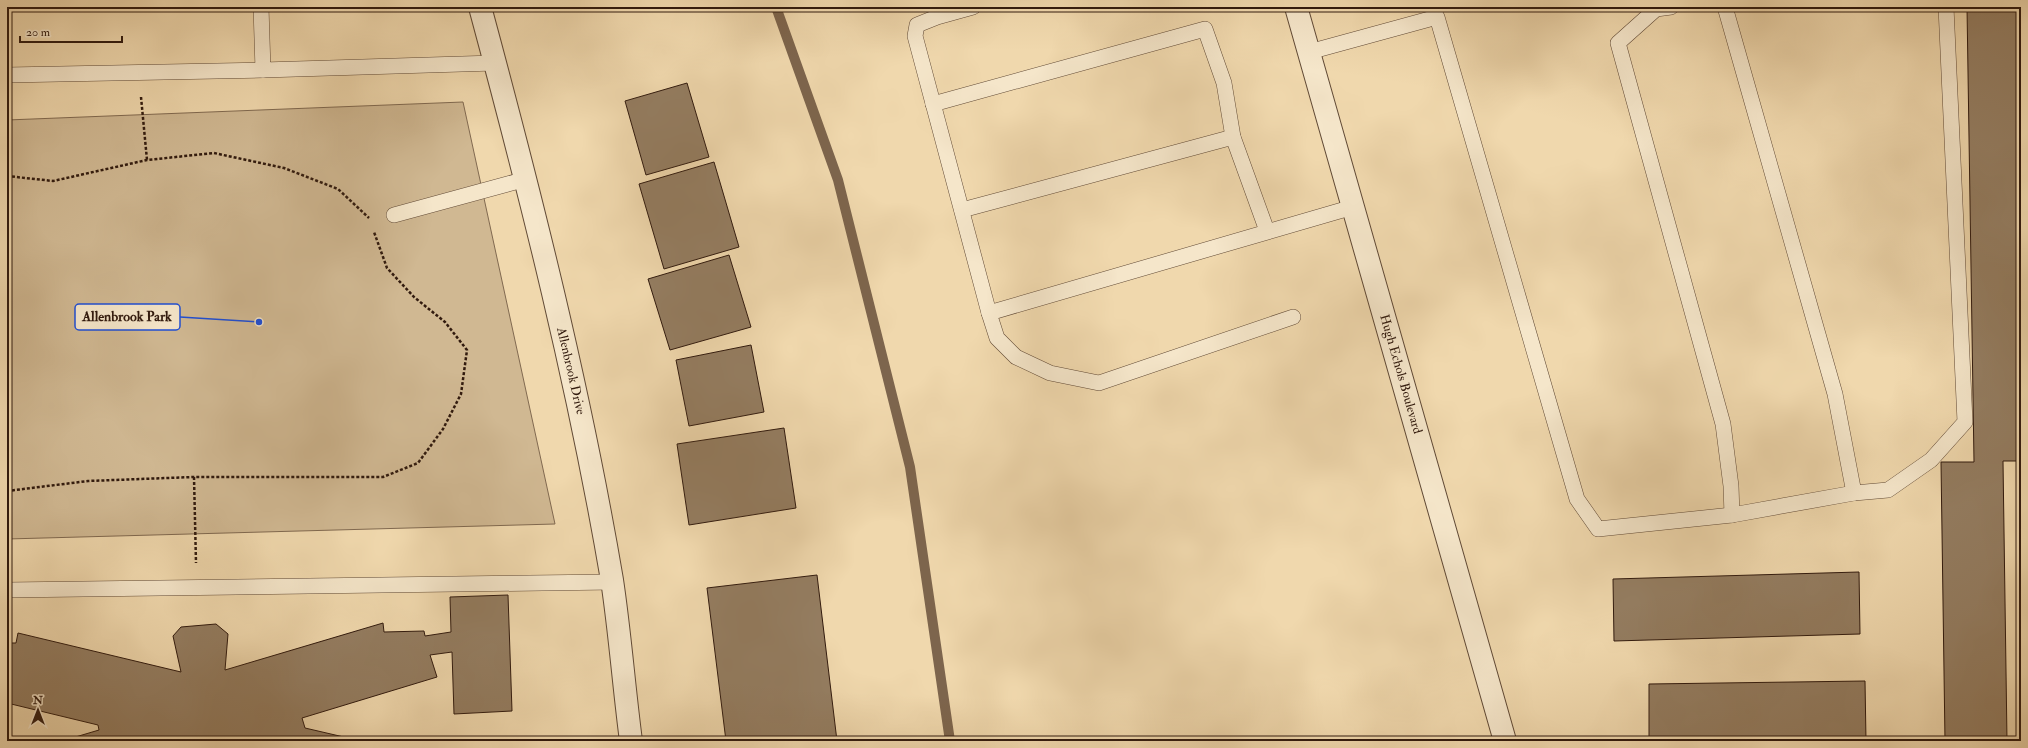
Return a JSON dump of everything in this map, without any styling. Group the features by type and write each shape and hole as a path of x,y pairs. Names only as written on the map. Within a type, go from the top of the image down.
{"street":[{"name":"Allenbrook Drive","path":"480,7 526,179 579,403 612,582 631,741"},
{"name":"Hugh Echols Boulevard","path":"1296,7 1506,741"}],"lane":[{"path":"261,7 263,70"},
{"path":"973,7 937,17 917,25 915,36 989,313 997,338 1016,357 1050,373 1099,383 1294,317"},
{"path":"1671,7 1656,9 1618,43 1723,424 1731,486 1732,515"},
{"path":"1725,7 1836,394 1854,493"},
{"path":"1309,52 1438,17 1577,499 1598,529 1732,515 1854,493 1888,490 1931,460 1965,422 1946,7"},
{"path":"934,104 1205,29 1224,83 1233,137 1267,231"},
{"path":"7,75 495,64"},
{"path":"962,210 1233,137"},
{"path":"394,215 526,179"},
{"path":"989,313 1353,206"},
{"path":"7,590 612,582"}],"path":[{"path":"139,71 147,160"},
{"path":"7,176 53,181 147,160 214,153 284,168 338,189 369,218 387,268 414,297 445,322 467,350 460,394 443,429 418,463 383,477 194,477 88,481 7,491"},
{"path":"194,477 196,588"}],"shaded area":[{"path":"463,102 555,524 7,539 7,120"}],"building":[{"path":"1967,7 2021,7 2021,461 2003,461 2007,741 1945,741 1941,462 1974,462"},
{"path":"687,83 709,157 646,175 625,101"},
{"path":"714,162 739,247 664,269 639,184"},
{"path":"729,255 751,327 670,350 648,279"},
{"path":"751,345 764,412 689,426 676,360"},
{"path":"784,428 796,508 689,525 677,444"},
{"path":"1859,572 1860,634 1614,641 1613,579"},
{"path":"817,575 837,741 726,741 707,588"},
{"path":"508,595 512,711 454,714 452,652 430,655 437,677 302,718 305,728 361,741 62,741 99,730 98,725 7,703 7,643 16,643 18,633 181,672 173,636 181,627 216,624 228,634 225,670 383,623 384,632 424,631 425,636 451,632 450,597"},
{"path":"1865,681 1866,741 1649,741 1649,684"}],"waterway":[{"path":"776,7 838,180 910,467 950,741"}],"place":[{"name":"Allenbrook Park","path":"259,322"}]}
